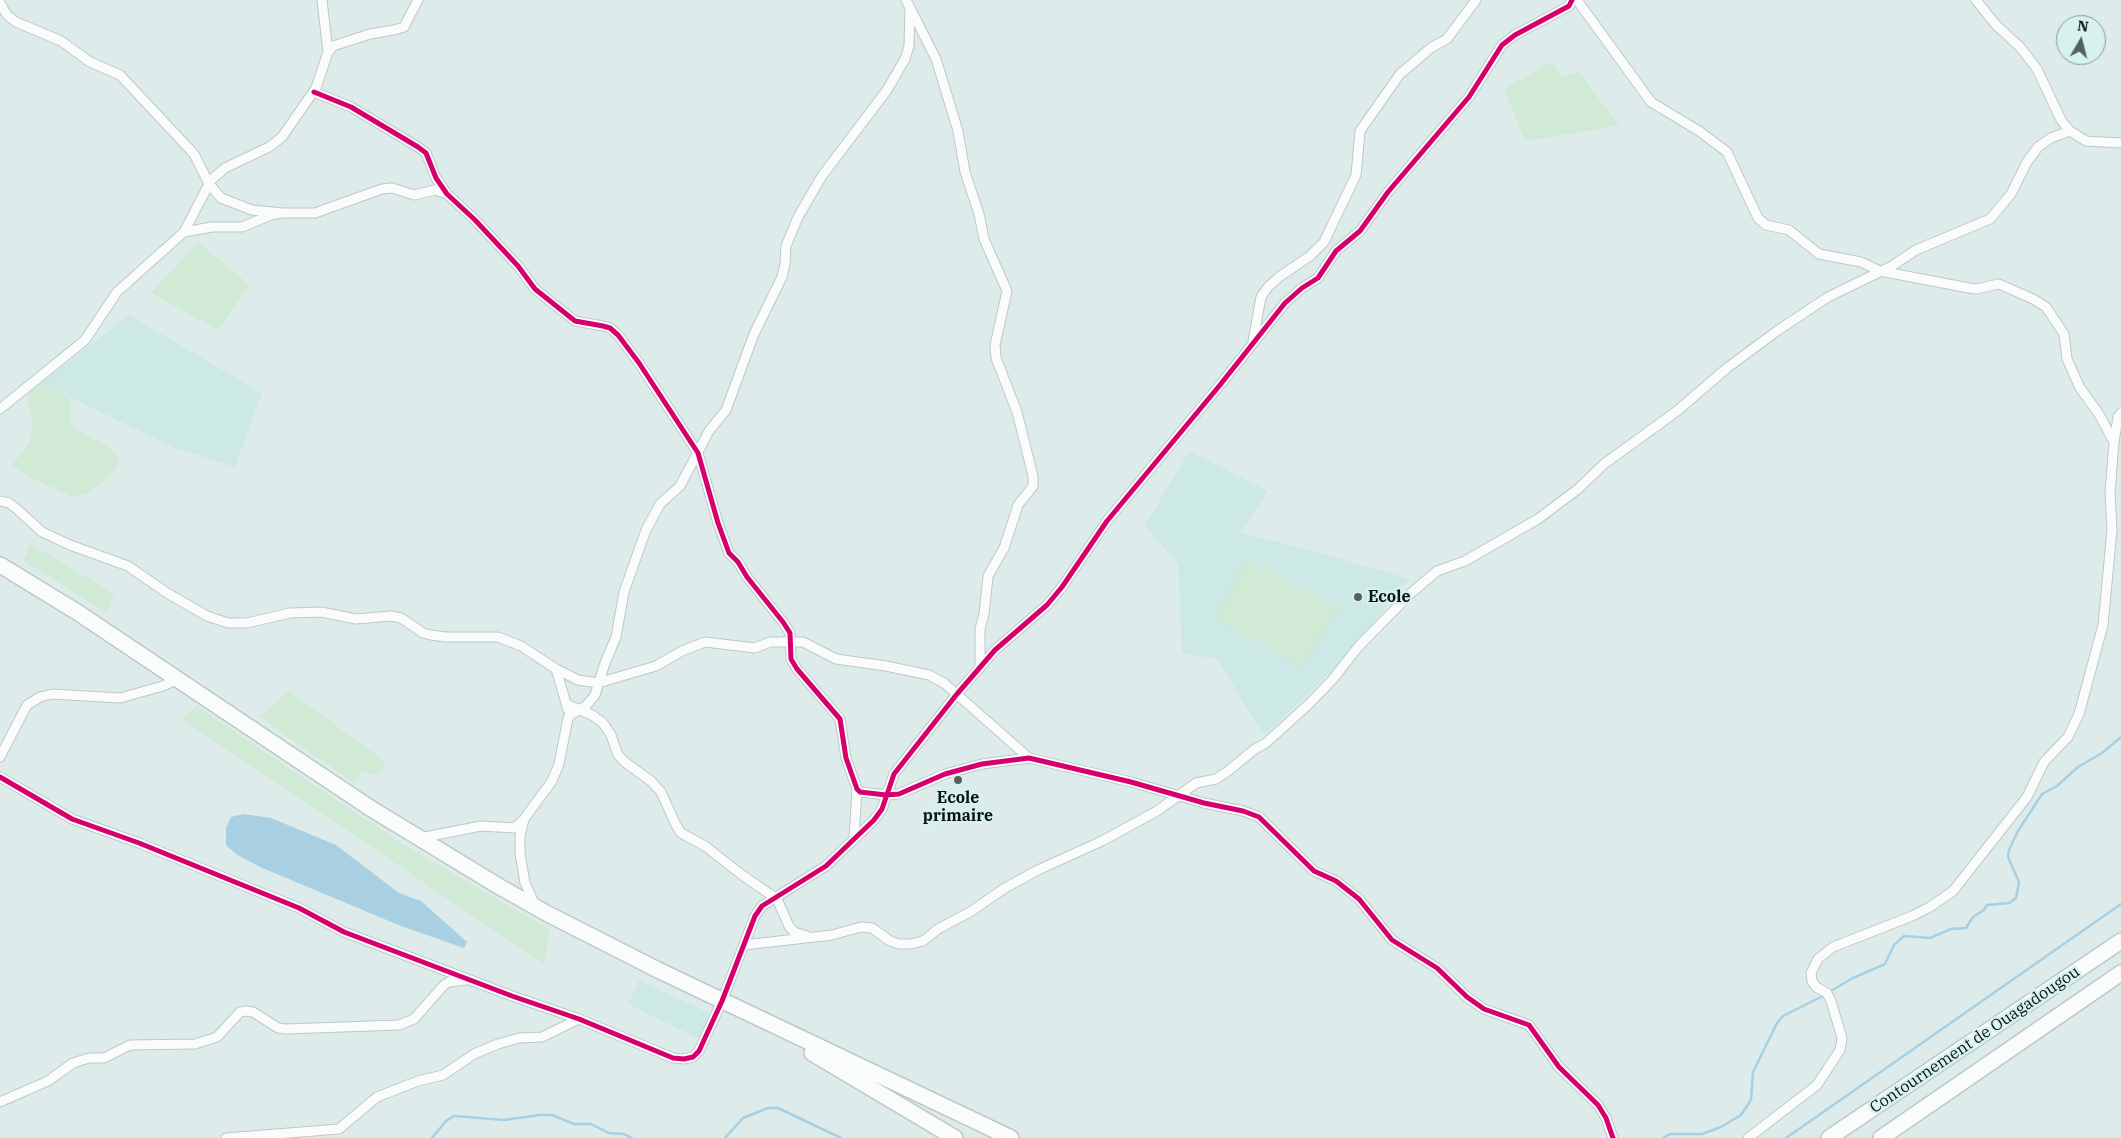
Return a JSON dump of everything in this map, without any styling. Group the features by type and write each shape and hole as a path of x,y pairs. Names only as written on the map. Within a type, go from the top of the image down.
{"main road":[{"path":"0,565 44,591 178,679 370,808 536,908 722,1001 1011,1138"},
{"name":"Contournement de Ouagadougou","path":"1829,1138 2121,941"},
{"path":"1880,1138 2121,973"},
{"path":"722,1001 955,1138"}],"street":[{"path":"322,0 328,52"},
{"path":"0,409 85,340 117,292 184,232 209,184 224,168 269,147 282,137 314,92 328,52 333,46 370,34 404,27 418,0"},
{"path":"1253,344 1261,297 1279,276 1310,256 1324,242 1356,175 1360,131 1400,74 1432,47 1447,39 1475,0"},
{"path":"0,777 72,819 157,850 299,908 344,932 579,1019 673,1058 684,1059 693,1056 699,1051 722,1001 755,916 762,906 826,866 882,809 894,774 957,694 995,650 1047,605 1062,587 1107,521 1220,385 1284,303 1318,278 1336,251 1360,231 1388,192 1469,97 1502,45 1515,35 1569,6 1572,0"},
{"path":"1577,0 1651,102 1699,131 1727,152 1758,218 1766,225 1789,230 1819,254 1861,262 1880,271 1976,289 1999,284 2046,307 2064,334 2067,359 2080,388 2099,414 2114,442"},
{"path":"1976,0 1996,25 2020,47 2037,69 2061,120 2070,131 2086,141 2121,143"},
{"path":"0,3 7,15 16,22 60,41 90,62 120,75 194,154 209,184 221,198 252,210 282,213 315,213 382,189 392,188 414,195 435,190 447,194"},
{"path":"908,4 936,59 958,131 965,172 979,214 984,239 1007,291 995,345 996,358 1017,412 1033,476 1033,486 1018,505 1004,548 988,576 984,614 980,629 980,668"},
{"path":"568,718 586,706 595,695 604,663 616,638 624,592 646,530 660,504 680,486 709,431 726,410 754,334 782,277 786,246 798,217 822,176 887,90 906,59 909,46 908,4"},
{"path":"314,92 351,107 426,153 436,178 447,194 518,266 535,289 575,321 610,328 618,335 639,363 698,453 718,523 729,553 784,622 790,633 791,659 797,669 840,719 846,758 857,789 854,839"},
{"path":"744,944 832,936 860,927 872,928 890,941 898,944 911,944 923,941 938,929 970,912 1005,888 1038,870 1102,841 1157,811 1196,783 1216,778 1228,771 1255,749 1266,743 1309,704 1333,679 1358,647 1410,594 1438,571 1465,561 1538,519 1578,488 1604,464 1677,411 1727,368 1777,331 1828,297 1892,266 1916,250 1990,219 2011,194 2026,162 2038,147 2051,138 2070,131"},
{"path":"184,232 212,227 242,227 271,215 282,213"},
{"path":"1748,1138 1817,1085 1840,1050 1842,1038 1831,1001 1827,993 1816,987 1812,981 1811,973 1818,959 1833,947 1912,916 1930,907 1953,891 2027,797 2044,762 2068,737 2079,714 2103,625 2112,530 2110,494 2114,442 2118,417 2121,413"},
{"path":"0,501 9,503 42,532 70,545 128,566 167,593 216,620 228,623 247,623 290,613 313,612 356,619 391,616 401,618 423,633 431,635 498,637 521,646 556,669 578,680 598,683 656,666 682,651 705,642 755,648 770,642 803,642 836,660 886,666 929,675 944,683 1029,758"},
{"path":"420,838 481,826 516,828 524,819 552,781 559,764 568,718 568,705 556,669"},
{"path":"0,757 27,705 40,697 52,694 120,698 178,679"},
{"path":"568,705 580,709 604,723 611,735 618,755 651,781 661,792 682,833 706,846 742,875 775,897 788,926 794,932 812,937"},
{"path":"857,789 864,794 899,794 945,774 963,769 1012,759 1029,758 1072,767 1259,817 1314,871 1336,881 1359,899 1392,940 1437,968 1457,985 1467,997 1484,1009 1529,1025 1559,1067 1598,1105 1606,1118 1613,1138"},
{"path":"524,819 520,836 522,870 536,908"},
{"path":"0,1102 48,1081 73,1063 90,1058 104,1058 130,1045 195,1044 217,1037 240,1012 253,1012 278,1028 286,1029 406,1024 414,1019 444,985 449,982 469,979"},
{"path":"226,1138 243,1135 339,1129 377,1097 418,1081 443,1075 474,1054 498,1044 519,1038 542,1037 579,1019"}],"shaded area":[{"path":"129,315 262,393 235,467 173,447 41,383"},
{"path":"1189,451 1268,491 1240,533 1300,547 1409,579 1345,658 1264,736 1217,659 1182,653 1178,564 1145,526"},
{"path":"243,814 271,818 336,845 399,893 421,901 467,942 464,948 401,926 260,867 236,854 226,845 226,828 231,817"},
{"path":"639,980 711,1014 700,1039 628,1004"}],"green space":[{"path":"1552,62 1560,76 1579,72 1619,126 1525,141 1504,89"},
{"path":"198,242 250,285 218,330 151,293"},
{"path":"41,383 70,397 71,426 112,449 119,458 116,468 99,485 84,495 71,496 31,478 12,465 29,443 32,432 32,420 28,401 29,393"},
{"path":"31,544 114,594 106,613 23,560"},
{"path":"1248,560 1338,607 1303,667 1215,618"},
{"path":"289,691 386,762 379,775 361,771 354,783 259,717"},
{"path":"196,706 401,843 550,930 544,964 182,719"}],"waterway":[{"path":"1829,992 1853,978 1885,964 1894,945 1904,936 1930,938 1951,929 1966,928 1973,917 1984,910 1987,905 2009,903 2016,898 2019,882 2008,857 2009,850 2018,831 2042,794 2057,786 2078,767 2102,753 2121,737"},
{"path":"1786,1138 2121,904"},
{"path":"1663,1138 1670,1134 1702,1134 1721,1127 1741,1115 1751,1100 1753,1072 1777,1023 1783,1016 1825,995"},
{"path":"725,1138 743,1118 768,1108 778,1108 841,1138"},
{"path":"432,1138 446,1121 454,1116 504,1120 540,1115 552,1115 574,1124 591,1124 609,1133 624,1134 632,1138"}],"cycle path":[{"path":"0,777 72,819 139,843 299,908 344,932 512,996 579,1019 673,1058 684,1059 693,1057 699,1051 722,1001 755,916 762,906 826,866 874,820 882,809 894,774 957,694 995,650 1047,605 1062,587 1107,521 1220,385 1285,303 1302,288 1318,278 1336,251 1360,231 1388,192 1469,97 1502,45 1515,35 1569,6 1572,0"},
{"path":"314,92 351,107 426,153 436,178 447,194 475,220 518,266 535,289 575,321 610,328 618,335 639,363 698,453 718,523 729,553 738,562 747,577 790,633 791,659 797,669 840,719 846,758 857,789 860,792 886,795 899,794 945,774 982,764 1029,758 1131,782 1204,803 1243,811 1259,817 1314,871 1336,881 1359,899 1392,940 1437,968 1467,997 1484,1009 1529,1025 1559,1067 1598,1105 1606,1118 1613,1138"}],"place":[{"name":"Ecole","path":"1358,597"},
{"name":"Ecole primaire","path":"958,780"}]}
